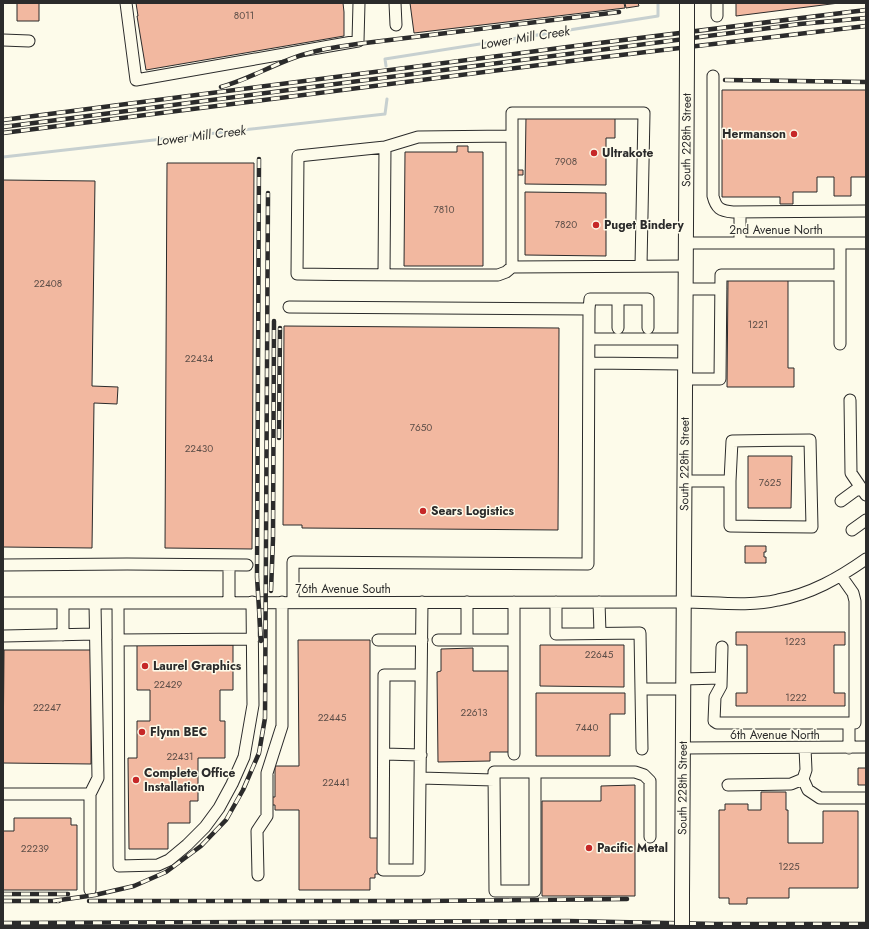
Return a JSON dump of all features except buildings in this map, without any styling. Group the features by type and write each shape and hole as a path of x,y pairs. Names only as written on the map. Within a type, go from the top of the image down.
{"main road":[{"name":"South 228th Street","path":"682,926 687,9"}],"street":[{"path":"126,3 136,80 358,41 359,3"},
{"path":"394,3 396,25"},
{"path":"717,3 717,16"},
{"path":"3,40 28,41"},
{"path":"713,76 713,196 715,205 724,211 740,212 866,211"},
{"path":"512,267 512,113 644,113 641,266"},
{"path":"512,136 418,137 385,147 298,156 297,274 498,275 506,272 512,267 686,266"},
{"path":"384,275 385,147"},
{"path":"740,212 740,243"},
{"name":"2nd Avenue North","path":"686,243 866,242"},
{"path":"840,243 840,344"},
{"path":"685,378 720,378 721,275 840,275"},
{"path":"686,289 721,289"},
{"path":"258,875 257,831 267,816 267,773 282,726 287,602 293,562 588,564 590,299 648,299 648,328"},
{"path":"618,299 618,328"},
{"path":"289,307 589,309"},
{"path":"589,338 685,339"},
{"path":"589,363 685,364"},
{"path":"850,400 851,473 865,492"},
{"path":"810,440 812,526 730,526 730,482 732,441 810,440"},
{"path":"684,481 730,482"},
{"path":"841,501 856,490 865,492"},
{"path":"852,530 866,520"},
{"name":"76th Avenue South","path":"3,603 753,603 777,601 806,593 841,576 866,559"},
{"path":"3,566 127,564 247,565"},
{"path":"230,565 230,603"},
{"path":"722,647 722,686 715,697 714,721 717,723 855,724 855,601 853,593 841,576"},
{"path":"118,603 119,866 150,866 158,865 169,860 205,827 219,808 244,757 253,705 252,602"},
{"path":"421,675 384,675 383,870 419,870 422,602"},
{"path":"467,602 467,640"},
{"path":"514,602 514,754"},
{"path":"556,602 556,634 640,633 642,748"},
{"path":"599,602 600,633"},
{"path":"63,603 63,635"},
{"path":"90,890 90,794 98,778 95,603"},
{"path":"4,636 95,634"},
{"path":"118,640 253,639"},
{"path":"378,640 422,640"},
{"path":"438,640 514,640"},
{"path":"641,689 722,678"},
{"path":"849,724 849,748"},
{"name":"6th Avenue North","path":"683,748 866,748"},
{"path":"805,748 806,770 803,779 808,790 820,798 866,798"},
{"path":"384,754 421,755"},
{"path":"535,772 535,891 495,891 494,772 535,772 635,772 644,775 650,781 650,837"},
{"path":"420,778 494,780"},
{"path":"728,785 791,784 803,779"},
{"path":"3,794 90,794"}],"waterway":[{"name":"Lower Mill Creek","path":"386,66 385,59 658,16 658,3"},
{"name":"Lower Mill Creek","path":"3,157 385,114 387,99"}],"railway":[{"path":"3,120 866,10"},
{"path":"221,87 240,81 296,57 326,49 619,12"},
{"path":"3,127 800,24 866,18"},
{"path":"3,133 579,60 866,26"},
{"path":"725,80 866,82"},
{"path":"259,159 257,577 261,641"},
{"path":"53,901 95,895 134,886 166,872 201,846 226,820 243,790 259,753 265,718 268,193"},
{"path":"271,591 273,539 274,321"},
{"path":"279,438 280,328"},
{"path":"3,894 68,894"},
{"path":"89,901 420,901 627,899"},
{"path":"3,901 59,901"},
{"path":"3,923 568,921 716,924 866,924"}],"place":[{"name":"Hermanson","path":"794,134"},
{"name":"Ultrakote","path":"594,153"},
{"name":"Puget Bindery","path":"596,225"},
{"name":"Sears Logistics","path":"423,511"},
{"name":"Laurel Graphics","path":"145,666"},
{"name":"Flynn BEC","path":"142,732"},
{"name":"Complete Office Installation","path":"136,780"},
{"name":"Pacific Metal","path":"589,848"}]}
